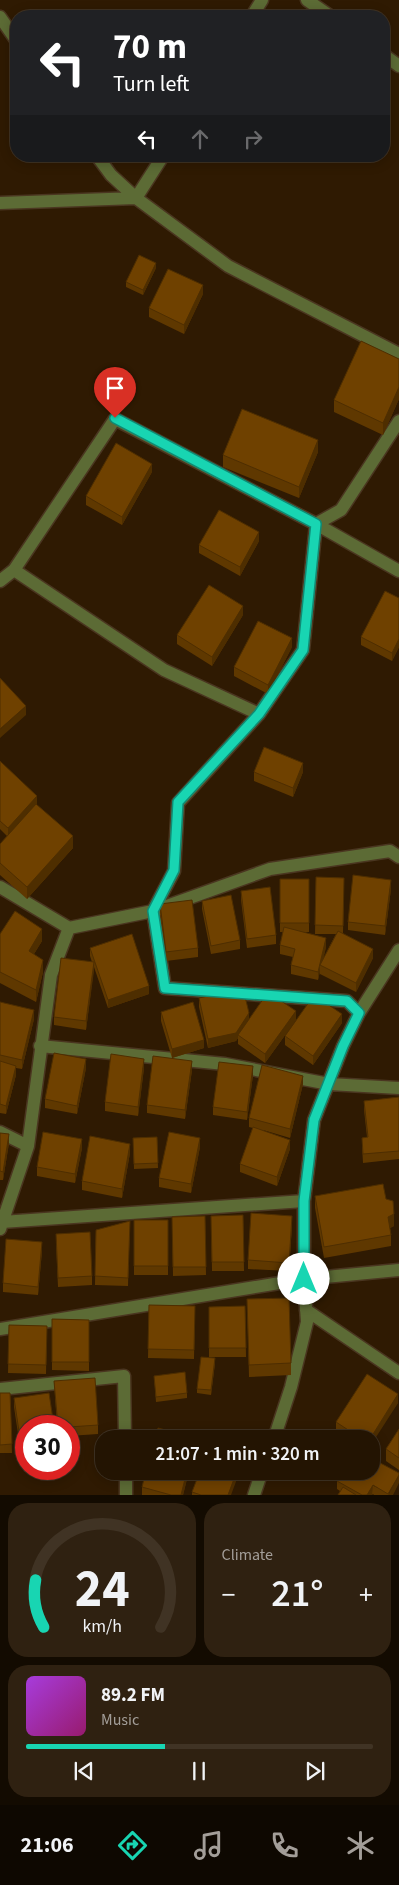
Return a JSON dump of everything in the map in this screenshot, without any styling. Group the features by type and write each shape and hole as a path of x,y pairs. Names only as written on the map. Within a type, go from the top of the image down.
{"street":[{"path":"307,0 321,10"},
{"path":"0,17 10,31"},
{"path":"101,162 111,175 136,198 228,266 399,354"},
{"path":"136,198 159,162"},
{"path":"0,202 136,198"},
{"path":"0,581 14,570 115,418 316,524 399,571"},
{"path":"316,524 341,510 399,421"},
{"path":"316,524 303,650 259,714 178,802 174,870 153,911 165,988 347,1001 359,1013"},
{"path":"14,570 164,670 259,714"},
{"path":"0,887 70,928 153,911 270,869 390,851 399,857"},
{"path":"70,928 50,975 28,1146 1,1226 304,1201"},
{"path":"277,1430 291,1387 308,1322 304,1279 304,1201 314,1120 343,1046 359,1013 399,950"},
{"path":"40,1046 225,1064 329,1084 399,1088"},
{"path":"0,1132 28,1146"},
{"path":"0,1330 304,1279 399,1270"},
{"path":"306,1310 399,1373"},
{"path":"0,1389 124,1376 125,1430"},
{"path":"126,1480 126,1495"},
{"path":"254,1495 259,1480"}],"building":[{"path":"139,255 156,263 143,290 126,282"},
{"path":"168,269 203,285 184,325 149,308"},
{"path":"361,341 399,359 399,387 383,423 334,400"},
{"path":"242,409 318,440 299,487 223,455"},
{"path":"116,443 152,464 122,517 86,496"},
{"path":"219,510 259,532 240,567 199,545"},
{"path":"209,585 243,606 212,657 177,635"},
{"path":"385,591 399,598 399,639 392,653 361,637"},
{"path":"258,621 292,638 268,685 234,667"},
{"path":"0,678 26,706 0,729"},
{"path":"264,747 303,763 293,788 254,772"},
{"path":"0,761 37,796 8,828 0,821"},
{"path":"36,804 73,836 27,887 0,863 0,844"},
{"path":"353,875 391,880 385,926 348,922"},
{"path":"316,877 344,878 343,926 315,925"},
{"path":"280,879 309,879 309,923 280,923"},
{"path":"270,887 276,935 247,939 241,891"},
{"path":"231,895 240,940 211,946 202,901"},
{"path":"192,900 198,948 166,952 160,904"},
{"path":"15,911 42,929 29,951 43,960 36,990 0,972 0,934"},
{"path":"284,927 326,938 318,972 291,965 295,949 280,945"},
{"path":"338,931 373,949 356,983 320,965"},
{"path":"132,934 149,986 108,1000 90,948"},
{"path":"61,958 94,962 86,1021 54,1017"},
{"path":"243,988 249,1013 236,1033 208,1039 199,998"},
{"path":"268,992 296,1011 265,1054 238,1035"},
{"path":"314,995 342,1014 313,1056 285,1036"},
{"path":"0,1002 34,1010 22,1060 0,1055"},
{"path":"193,1002 204,1040 172,1049 161,1012"},
{"path":"54,1053 86,1059 77,1106 45,1099"},
{"path":"111,1054 144,1059 138,1107 105,1102"},
{"path":"153,1056 192,1061 185,1110 147,1105"},
{"path":"0,1061 16,1066 6,1106 0,1104"},
{"path":"219,1062 253,1066 247,1112 213,1107"},
{"path":"262,1065 303,1076 290,1129 249,1118"},
{"path":"399,1097 399,1151 363,1154 362,1138 368,1137 364,1101"},
{"path":"253,1127 290,1140 277,1177 240,1164"},
{"path":"43,1132 82,1139 75,1174 37,1167"},
{"path":"169,1132 200,1138 191,1184 159,1178"},
{"path":"0,1133 9,1134 3,1172 0,1171"},
{"path":"90,1136 130,1144 122,1189 82,1181"},
{"path":"157,1137 158,1163 134,1164 133,1138"},
{"path":"383,1184 386,1199 393,1201 394,1214 388,1217 391,1235 324,1247 315,1196"},
{"path":"251,1213 292,1216 289,1263 248,1260"},
{"path":"243,1215 244,1262 212,1262 211,1216"},
{"path":"205,1216 206,1267 173,1267 172,1217"},
{"path":"134,1220 168,1220 168,1266 134,1266"},
{"path":"130,1221 128,1278 95,1276 96,1230"},
{"path":"90,1232 92,1276 58,1278 56,1234"},
{"path":"6,1239 42,1242 38,1287 3,1283"},
{"path":"289,1298 291,1363 249,1365 247,1299"},
{"path":"149,1305 195,1306 194,1350 148,1349"},
{"path":"245,1306 246,1348 209,1348 209,1307"},
{"path":"52,1319 89,1320 89,1362 52,1362"},
{"path":"9,1325 47,1326 46,1365 8,1364"},
{"path":"201,1357 215,1358 211,1390 197,1389"},
{"path":"185,1372 187,1393 156,1397 154,1376"},
{"path":"367,1374 398,1394 376,1430 348,1430 336,1422"},
{"path":"95,1378 98,1425 80,1426 80,1415 57,1415 54,1381"},
{"path":"0,1393 10,1393 12,1444 0,1445"},
{"path":"49,1393 52,1415 17,1415 14,1398"},
{"path":"399,1429 399,1458 386,1449"},
{"path":"380,1463 399,1473 388,1494 373,1485 367,1495 362,1495 337,1481 380,1480"},
{"path":"144,1480 185,1480 181,1495 171,1495 142,1487"},
{"path":"197,1480 234,1480 228,1495 201,1495 192,1492"},
{"path":"343,1487 356,1495 338,1495"}],"route":[{"path":"115,418 316,524 303,650 259,714 178,802 174,870 153,911 165,988 347,1001 359,1013 343,1046 314,1120 304,1201 304,1279"}]}
